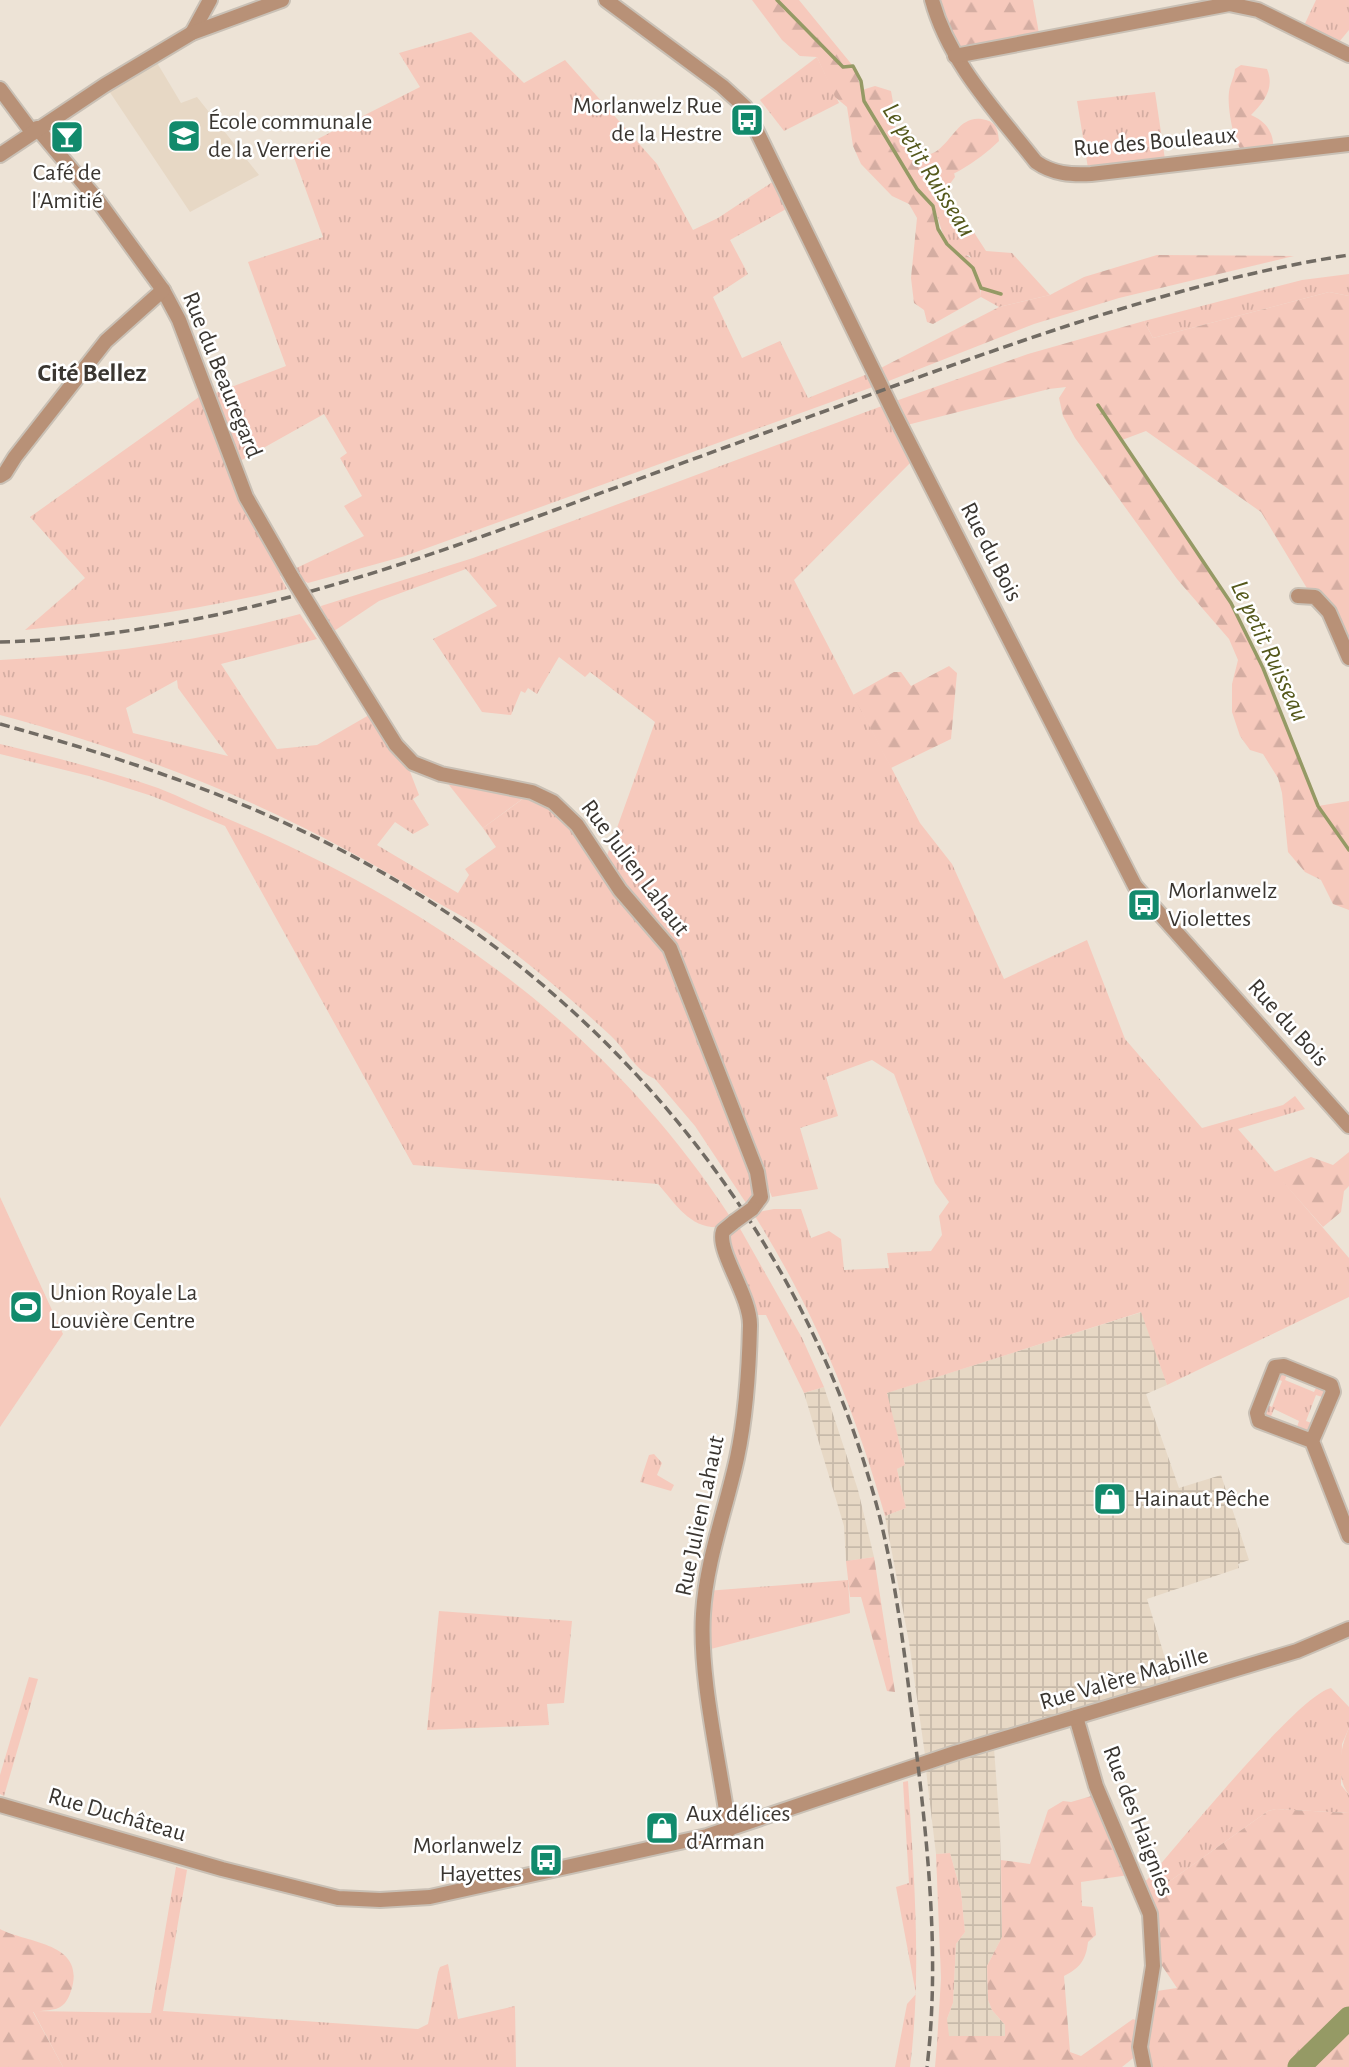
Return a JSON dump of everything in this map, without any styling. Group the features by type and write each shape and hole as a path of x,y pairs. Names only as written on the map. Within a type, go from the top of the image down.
{"street":[{"path":"192,33 209,0"},
{"path":"0,155 35,130 192,33 282,0"},
{"name":"Rue du Bois","path":"606,0 722,86 746,109 895,415 1135,886 1349,1126"},
{"name":"Rue des Bouleaux","path":"932,0 941,29 955,56 1036,162 1055,172 1091,174 1349,144"},
{"path":"955,56 1229,4 1258,10 1349,55"},
{"name":"Rue du Beauregard","path":"0,89 99,202 163,290 179,320 253,512 293,579"},
{"path":"0,476 5,474 7,457 106,341 163,290"},
{"name":"Rue Julien Lahaut","path":"293,579 396,745 414,763 441,774 532,792 553,802 577,825 626,899 666,941 757,1172 761,1197 752,1209 723,1231 721,1243 745,1294 750,1327 740,1443 705,1598 703,1630 705,1666 729,1829"},
{"path":"1298,596 1315,597 1329,612 1349,657"},
{"path":"1312,1441 1259,1421 1257,1413 1275,1367 1283,1366 1331,1385 1333,1392 1312,1441 1349,1536"},
{"name":"Rue Valère Mabille","path":"729,1829 910,1767 1297,1651 1349,1629"},
{"name":"Rue des Haignies","path":"1076,1717 1096,1786 1150,1914 1153,1965 1138,2064"},
{"name":"Rue Duchâteau","path":"0,1805 222,1869 338,1898 401,1900 458,1892 729,1829"}],"shaded area":[{"name":"École communale de la Verrerie","path":"153,56 181,103 197,97 259,175 190,212 105,85"},
{"path":"1142,1312 1167,1385 1146,1394 1179,1488 1221,1475 1249,1560 1238,1564 1239,1568 1147,1599 1173,1684 926,1762 909,1642 885,1516 906,1508 897,1469 905,1464 886,1393"},
{"path":"824,1387 858,1490 874,1557 846,1561 844,1526 804,1393"},
{"path":"994,1748 1000,1830 1002,1937 987,1966 988,2000 992,2010 1005,2025 1005,2036 947,2036 947,2019 953,2003 956,1944 965,1932 961,1892 950,1853 936,1854 926,1770"}],"green space":[{"path":"752,0 799,0 853,66 862,90 875,86 891,91 893,102 888,108 893,121 903,142 918,158 938,150 970,120 986,120 995,125 999,141 981,157 939,181 917,189 933,206 938,229 947,243 974,260 981,297 933,324 927,322 924,310 914,303 911,278 917,218 909,204 892,196 861,164 853,146 847,107 835,97 817,57 800,56 782,40"},
{"path":"932,0 1033,0 1040,39 955,56"},
{"path":"1316,0 1349,0 1349,30 1334,48 1301,32"},
{"path":"471,32 524,83 565,60 657,164 693,230 718,218 774,181 788,208 730,240 748,274 713,297 742,358 780,341 808,398 875,371 881,384 405,556 308,583 288,572 280,576 287,589 222,603 124,619 25,630 85,578 30,517 206,392 208,396 286,366 248,262 323,237 292,152 420,87 399,53","holes":["324,414 347,453 340,458 362,496 344,506 364,536 288,572 233,465"]},
{"path":"817,57 839,103 784,131 760,100"},
{"path":"1241,65 1267,69 1270,82 1267,94 1251,115 1262,121 1269,130 1273,140 1273,153 1244,153 1237,142 1229,98 1235,69"},
{"path":"1155,92 1166,166 1088,168 1077,101"},
{"path":"954,173 955,177 946,189 986,251 1012,253 1050,295 999,307 981,297 981,288 970,256 955,250 946,242 935,213 917,189"},
{"path":"1157,255 1294,256 1119,298 1034,324 881,384 875,371 999,307 1050,295 1084,277"},
{"path":"1349,274 1349,296 1329,292 1153,338 1144,321 1302,280"},
{"path":"1329,292 1349,296 1349,658 1261,512 1146,431 1122,440 1231,603 1263,668 1318,806 1349,801 1349,910 1333,904 1321,880 1305,872 1288,852 1278,778 1263,754 1250,750 1240,736 1232,712 1232,684 1238,660 1229,639 1177,579 1075,438 1063,416 1059,398 1066,387 907,425 890,403 1028,354 1144,321 1153,338"},
{"path":"890,403 913,460 794,580 920,823 952,864 1004,979 1087,940 1125,1039 1202,1128 1283,1105 1295,1096 1305,1109 1238,1129 1349,1258 1349,1297 1167,1385 1141,1312 887,1393 905,1465 897,1469 906,1508 885,1516 860,1437 830,1360 795,1285 753,1213 774,1209 801,1209 811,1238 829,1231 841,1239 844,1270 889,1268 887,1253 931,1251 942,1235 939,1216 949,1202 935,1183 894,1074 872,1060 826,1077 838,1116 800,1128 818,1189 772,1197 766,1182 758,1173 758,1193 748,1206 695,1126 655,1079 642,1071 610,1035 565,995 481,928 376,866 273,813 114,749 0,715 0,660 152,645 226,632 300,614 317,639 221,664 277,749 317,745 376,711 413,763 409,769 419,795 413,799 429,825 413,834 395,822 377,845 458,893 469,875 465,869 496,847 483,828 532,792 543,796 604,864 655,722 590,672 585,677 559,657 537,694 528,688 525,693 521,691 511,715 482,712 433,639 497,606 466,569 379,601 328,635 321,606 473,558","holes":["177,680 178,688 228,756 133,733 126,708"]},
{"path":"949,666 957,673 951,739 891,768 853,695 894,672 901,672 911,686"},
{"path":"0,744 167,791 301,852 374,890 443,932 508,978 570,1029 627,1086 680,1147 729,1215 728,1226 705,1226 696,1222 680,1210 658,1184 413,1165 225,826 152,796 89,776 0,754"},
{"path":"451,782 525,797 483,828 449,785"},
{"path":"1349,1152 1349,1186 1344,1191 1341,1212 1323,1227 1274,1172 1311,1157 1333,1165"},
{"name":"Union Royale La Louvière Centre","path":"0,1197 63,1334 0,1427"},
{"path":"738,1225 802,1338 824,1387 804,1393 766,1315 750,1315 727,1236"},
{"path":"1277,1371 1288,1371 1285,1380 1314,1392 1318,1384 1327,1388 1325,1398 1316,1395 1306,1421 1314,1424 1306,1434 1296,1430 1299,1421 1274,1409 1270,1419 1263,1415 1265,1404 1272,1407 1282,1381 1274,1378"},
{"path":"654,1454 662,1463 657,1475 674,1485 671,1491 640,1482 649,1455"},
{"path":"874,1557 895,1692 887,1691 861,1597 850,1597 846,1561"},
{"path":"848,1580 850,1613 703,1651 706,1591"},
{"path":"439,1611 572,1621 564,1703 547,1704 549,1725 427,1730"},
{"path":"29,1677 38,1679 4,1796 0,1794 0,1775"},
{"path":"1331,1688 1349,1707 1349,1728 1342,1744 1341,1785 1349,1795 1349,1813 1276,1809 1268,1811 1170,1881 1150,1891 1149,1899 1142,1881 1147,1880 1266,1743 1315,1697"},
{"path":"1349,1728 1349,1795 1342,1780 1340,1762"},
{"path":"908,1781 916,1924 916,1992 896,1887 909,1883 903,1782"},
{"path":"1095,1795 1129,1875 1081,1882 1082,1906 1093,1907 1096,1935 1088,1942 1081,1963 1064,1976 1070,2052 1081,2056 1133,2019 1141,2022 1137,2055 1122,2067 935,2067 937,2044 949,2044 947,2036 1005,2036 1005,2025 992,2010 988,2000 987,1966 1002,1937 1001,1860 1030,1864 1048,1810 1063,1801 1071,1802"},
{"path":"1276,1809 1349,1813 1349,2067 1144,2067 1150,1992 1177,1988 1152,1951 1150,1891 1170,1881 1268,1811"},
{"path":"950,1853 961,1892 965,1932 956,1944 953,2003 947,2019 950,2044 937,2044 941,1978 936,1854"},
{"path":"176,1867 187,1870 163,2011 418,2029 428,2024 438,1972 440,1967 448,1964 458,2019 515,2006 516,2067 63,2067 33,2011 151,2013"},
{"path":"0,1929 52,1947 71,1963 74,1975 65,2003 56,2009 33,2012 63,2067 0,2067"},
{"path":"916,1994 910,2067 895,2067 907,2004"}],"waterway":[{"name":"Le petit Ruisseau","path":"777,0 843,67 853,66 861,81 864,101 917,189 933,206 938,229 947,244 973,268 981,288 1001,294"},
{"name":"Le petit Ruisseau","path":"1098,405 1231,603 1263,668 1318,806 1349,850"},
{"path":"1299,2067 1349,2018"}],"railway":[{"path":"0,642 72,638 143,629 283,599 420,558 1062,328 1233,278 1349,255"},
{"path":"0,724 130,763 257,811 339,849 435,905 525,970 607,1044 681,1126 746,1215 802,1311 846,1412 886,1542 903,1641 927,1846 933,1979 927,2067"}],"place":[{"name":"Morlanwelz Rue de la Hestre","path":"747,120"},
{"name":"École communale de la Verrerie","path":"184,136"},
{"name":"Café de l'Amitié","path":"67,137"},
{"name":"Morlanwelz Violettes","path":"1144,905"},
{"name":"Union Royale La Louvière Centre","path":"26,1307"},
{"name":"Hainaut Pêche","path":"1110,1499"},
{"name":"Aux délices d'Arman","path":"662,1828"},
{"name":"Morlanwelz Hayettes","path":"546,1860"}],"district":[{"name":"Cité Bellez","path":"92,373"}]}
